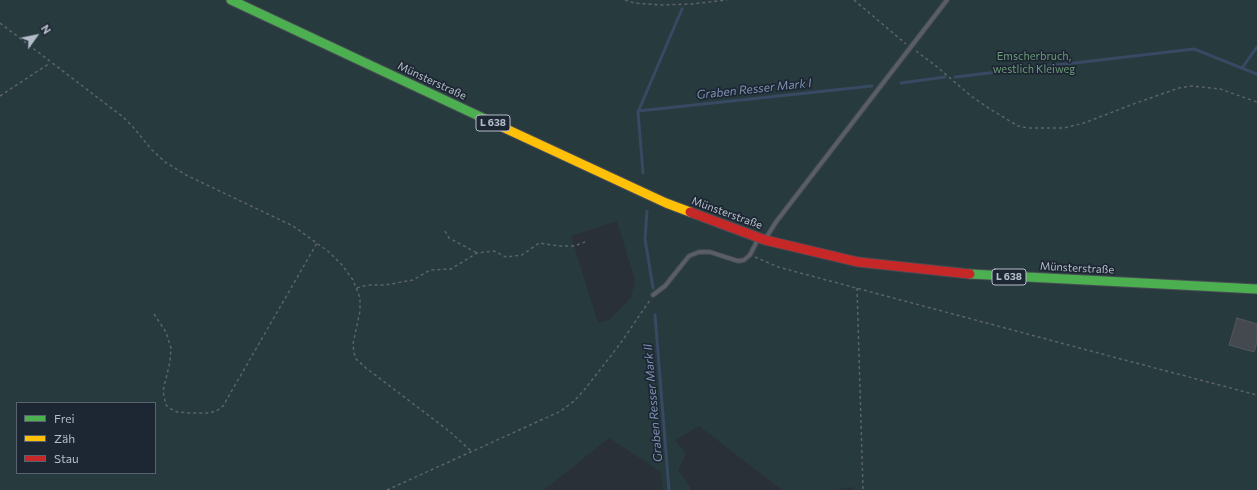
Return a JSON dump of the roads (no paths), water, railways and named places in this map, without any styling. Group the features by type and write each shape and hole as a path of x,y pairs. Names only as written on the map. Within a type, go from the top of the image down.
{"main road":[{"name":"Münsterstraße","path":"231,0 666,203 762,239 858,262 976,275 1257,289"}],"lane":[{"path":"653,295 665,286 689,256 699,252 710,252 738,261 744,260 750,255 947,0"}],"waterway":[{"name":"Graben Resser Mark II","path":"643,173 638,112 682,9"},
{"path":"1242,68 1257,47"},
{"name":"Graben Resser Mark I","path":"955,77 1194,49 1257,74"},
{"name":"Graben Resser Mark I","path":"901,83 945,77"},
{"name":"Graben Resser Mark I","path":"638,111 872,86"},
{"name":"Graben Resser Mark II","path":"647,211 645,239 653,288"},
{"name":"Graben Resser Mark II","path":"655,315 669,490"}],"park label":[{"name":"Emscherbruch, westlich Kleiweg","path":"1034,62"}]}
